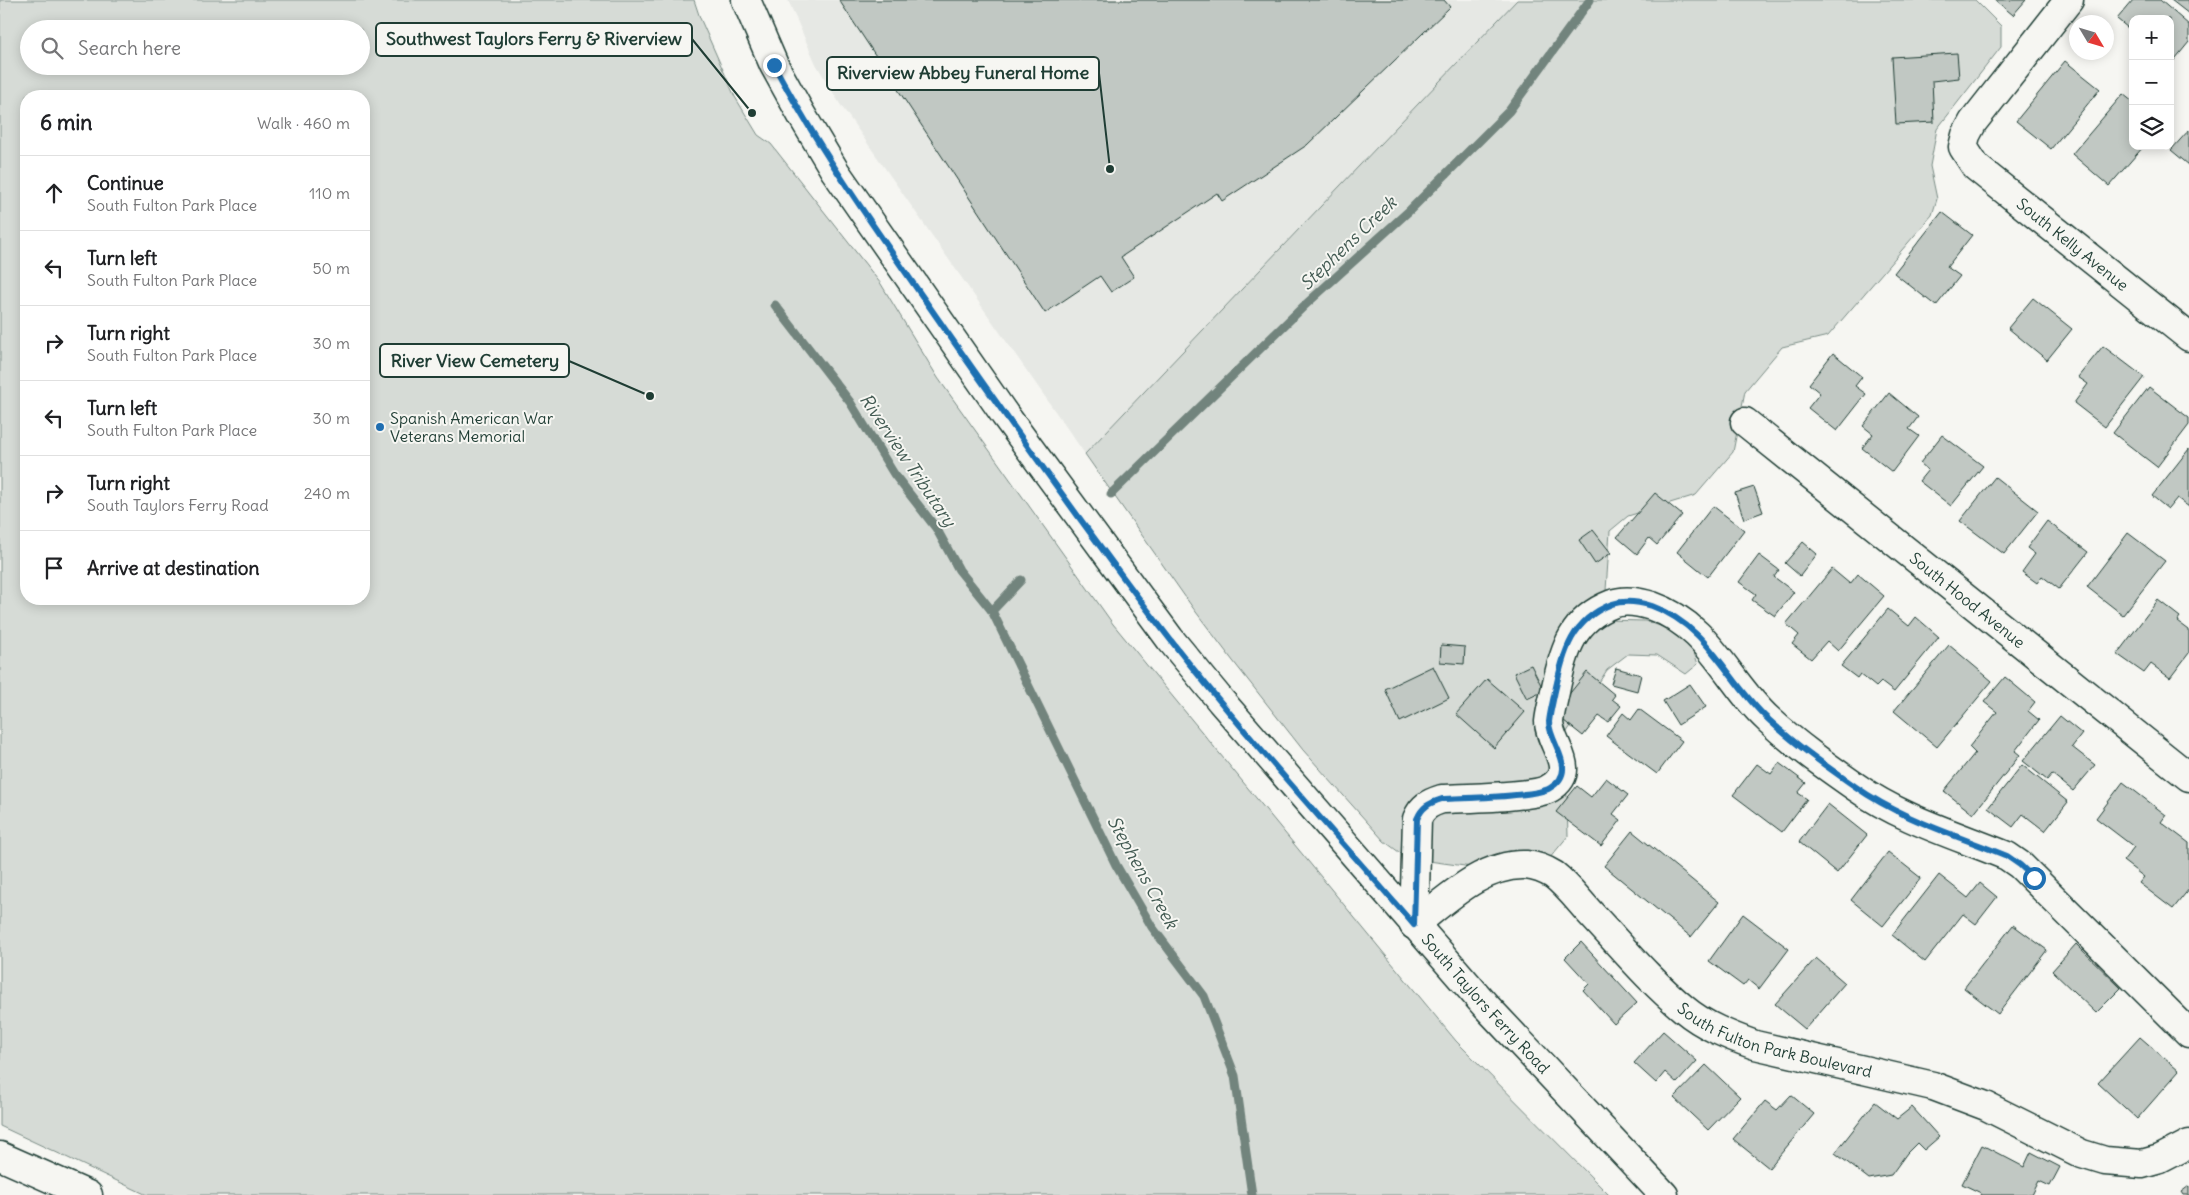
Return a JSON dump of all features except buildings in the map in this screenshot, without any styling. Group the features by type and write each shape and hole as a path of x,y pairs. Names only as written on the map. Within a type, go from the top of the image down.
{"street":[{"name":"South Taylors Ferry Road","path":"746,0 783,82 836,171 1005,415 1170,639 1221,701 1485,1005 1664,1195"},
{"name":"South Kelly Avenue","path":"2068,0 1973,122 1966,135 1963,147 1976,167 2189,337"},
{"name":"South Hood Avenue","path":"1745,422 2189,777"},
{"path":"1414,925 1417,819 1424,807 1442,799 1540,793 1557,783 1563,768 1563,760 1549,724 1559,674 1570,639 1581,624 1596,611 1615,603 1628,601 1642,603 1659,609 1686,624 1707,643 1747,697 1768,720 1858,788 1896,810 2007,856 2020,865 2189,1033"},
{"name":"South Fulton Park Boulevard","path":"1414,925 1469,883 1486,874 1506,867 1541,868 1563,882 1643,970 1685,1010 1727,1034 1755,1046 1932,1086 1986,1106 2082,1154 2105,1161 2142,1164 2160,1159 2189,1144"},
{"path":"0,1156 88,1195"}],"shaded area":[{"path":"0,0 694,0 735,97 758,135 771,144 881,284 938,378 1113,624 1456,1041 1609,1195 147,1195 0,1126"},
{"path":"788,0 1517,0 1085,454 840,104 816,64"},
{"path":"1517,0 1975,0 2001,26 2001,47 1937,129 1930,166 1937,199 1932,215 1828,336 1782,347 1745,391 1733,452 1696,495 1628,516 1610,531 1604,620 1645,621 1673,630 1692,647 1698,664 1686,674 1657,655 1628,654 1607,670 1565,735 1568,836 1549,859 1479,868 1407,858 1384,841 1303,750 1233,661 1193,608 1085,454"}],"waterway":[{"name":"Stephens Creek","path":"1111,494 1304,306 1410,210 1509,111 1590,0"},
{"name":"Riverview Tributary","path":"775,305 850,402 894,474 936,528 959,570 992,611"},
{"name":"Stephens Creek","path":"1021,580 992,611 1116,865 1152,927 1204,996 1235,1076 1252,1195"}],"place":[{"name":"Southwest Taylors Ferry & Riverview","path":"752,113"},
{"name":"Riverview Abbey Funeral Home","path":"1110,169"},
{"name":"River View Cemetery","path":"650,396"},
{"name":"Spanish American War Veterans Memorial","path":"380,427"}],"route":[{"path":"774,65 836,171 1005,415 1126,581 1170,639 1221,701 1414,925 1417,819 1419,812 1429,804 1442,799 1540,793 1557,783 1563,768 1563,760 1549,724 1557,683 1570,639 1581,624 1596,611 1615,603 1628,601 1642,603 1673,615 1695,631 1707,643 1747,697 1768,720 1822,763 1858,788 1882,803 1915,819 2007,856 2034,878"}]}
